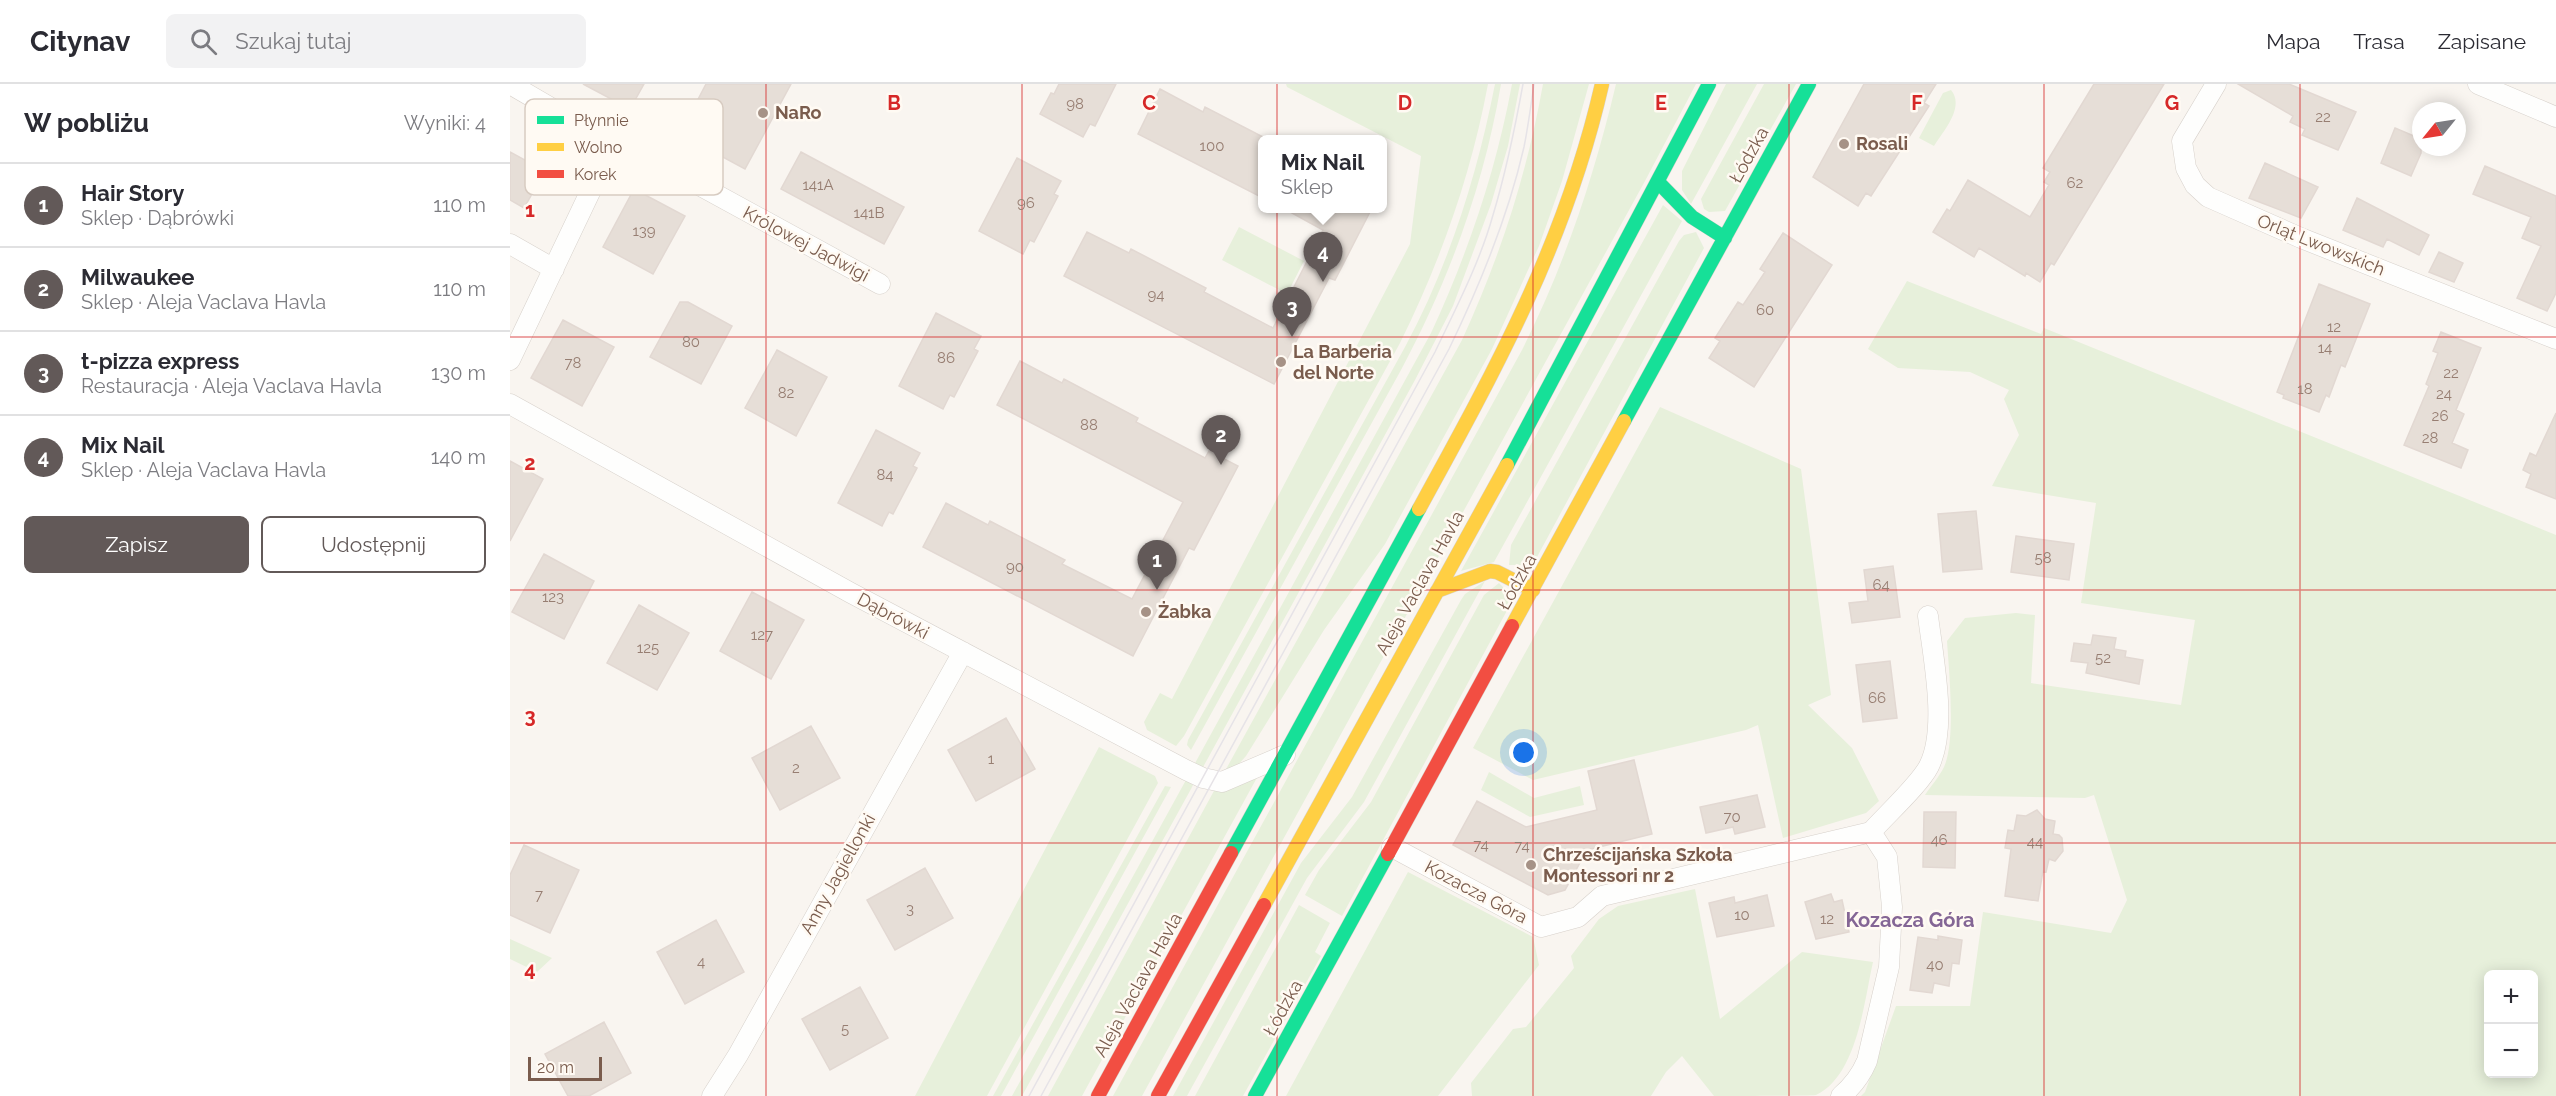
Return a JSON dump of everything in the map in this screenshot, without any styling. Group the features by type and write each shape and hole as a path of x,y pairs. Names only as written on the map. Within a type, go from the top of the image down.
{"main road":[{"name":"Aleja Vaclava Havla","path":"1098,1096 1498,365 1533,294 1558,233 1581,165 1602,84"},
{"name":"Aleja Vaclava Havla","path":"1158,1096 1437,591 1659,183 1709,84"},
{"name":"Łódzka","path":"1255,1096 1809,84"},
{"path":"1659,183 1692,217 1725,238"},
{"path":"1437,591 1490,571 1497,572 1533,590"}],"street":[{"name":"Królowej Jadwigi","path":"510,84 536,99"},
{"name":"Orląt Lwowskich","path":"2216,84 2182,141 2186,168 2195,185 2208,197 2301,237 2556,339"},
{"path":"2478,84 2556,117"},
{"path":"510,360 589,195"},
{"name":"Królowej Jadwigi","path":"717,195 880,284"},
{"path":"510,244 554,269"},
{"name":"Dąbrówki","path":"510,404 851,594 1186,770 1214,781 1230,779 1285,755"},
{"path":"1841,1096 1850,1089 1862,1073 1867,1061 1889,967 1892,907 1887,857 1871,832 1929,766 1936,740 1938,694 1929,616"},
{"name":"Anny Jagiellonki","path":"711,1096 738,1055 963,652"},
{"name":"Kozacza Góra","path":"1392,847 1541,927 1578,916 1602,896 1871,832"}],"green space":[{"path":"1286,84 1488,84 1473,151 1453,216 1415,312 1184,736 1176,746 1147,730 1144,722 1160,693 1172,699 1410,244 1421,156 1387,138 1387,135 1380,135 1287,87"},
{"path":"1495,84 1501,84 1494,122 1475,195 1434,302 1401,370 1191,750 1187,745 1188,740 1421,316 1460,219 1480,152"},
{"path":"1512,84 1520,84 1508,146 1491,204 1453,306 1415,380 1202,769 1194,765 1431,333 1469,242 1498,148"},
{"path":"1543,84 1589,84 1562,181 1539,246 1492,349 1385,544 1324,630 1246,756 1238,765 1225,771 1462,340 1511,215 1529,150"},
{"path":"1616,84 1696,84 1645,181 1142,1096 1113,1096 1522,350 1552,285 1577,220"},
{"path":"1726,84 1757,84 1691,204 1682,190 1682,171"},
{"path":"1764,84 1796,84 1725,211 1709,212 1704,209 1701,199"},
{"path":"1951,90 1956,104 1954,111 1934,146 1919,138 1943,93"},
{"path":"1663,205 1682,221 1494,562 1461,571"},
{"path":"1239,227 1304,261 1287,294 1222,260"},
{"path":"1696,232 1704,248 1537,557 1525,565 1509,565 1511,545 1679,241 1684,235"},
{"path":"1907,281 2041,334 2044,328 2556,535 2556,1096 1861,1096 1865,1092 1896,1006 1970,1006 1983,912 2111,933 2127,900 2094,795 2085,798 1925,795 1944,767 1950,741 1951,706 1947,641 1965,618 2016,613 2035,615 2031,683 2181,705 2195,620 2081,603 2096,503 1992,486 2019,435 2004,399 2009,390 1970,372 1898,368 1868,349"},
{"path":"1660,407 1801,469 1831,695 1808,705 1852,748 1879,801 1866,813 1783,838 1758,725 1746,730 1533,780 1473,748"},
{"path":"1485,581 1364,802 1307,878 1187,1096 1173,1096 1301,863 1352,797 1461,600 1465,594"},
{"path":"1499,583 1509,593 1510,605 1342,916 1305,895 1319,870 1371,802 1484,595"},
{"path":"1099,747 1155,776 1158,783 987,1096 915,1096"},
{"path":"1489,772 1534,798 1580,786 1584,805 1530,817 1481,790"},
{"path":"1259,774 1082,1096 1048,1096 1215,789"},
{"path":"1186,780 1193,785 1191,789 1022,1096 1012,1096"},
{"path":"1165,786 1171,787 1001,1096 993,1096"},
{"path":"1408,872 1533,937 1539,965 1438,1096 1286,1096"},
{"path":"1695,889 1720,1019 1802,952 1873,962 1862,1017 1850,1055 1841,1072 1830,1085 1816,1095 1714,1096 1682,1056 1666,1072 1651,1096 1472,1096 1471,1083 1513,1029 1526,1027 1574,968 1571,956 1599,919 1618,906"},
{"path":"1299,905 1330,923 1315,952 1321,956 1243,1096 1195,1096"},
{"path":"510,939 552,958 537,972 510,959"}],"building":[{"path":"583,84 644,84 636,99 611,99"},
{"path":"706,84 791,84 745,169 723,157 723,99 698,99"},
{"path":"1059,84 1116,84 1095,126 1090,124 1083,137 1040,114 1051,93 1054,94"},
{"path":"1864,84 1936,84 1924,103 1929,106 1871,196 1866,193 1858,206 1813,177"},
{"path":"2094,84 2164,84 2054,265 2051,263 2040,282 2026,273 2025,276 1979,248 1974,257 1933,232 1947,209 1950,211 1968,180 2030,217 2049,185 2044,182 2050,172 2043,168"},
{"path":"2238,84 2289,84 2356,112 2338,150 2302,135 2305,129 2290,122 2293,116"},
{"path":"1160,89 1203,112 1205,107 1259,135 1258,195 1138,134"},
{"path":"2395,128 2412,135 2412,156 2420,156 2411,176 2381,163"},
{"path":"510,152 525,160 525,195 531,195 524,208 510,200"},
{"path":"801,152 904,207 884,244 781,189"},
{"path":"1017,158 1061,181 1054,194 1058,196 1034,242 1030,240 1023,254 979,231"},
{"path":"2265,163 2318,187 2301,218 2249,198"},
{"path":"2485,166 2556,196 2556,293 2547,311 2517,298 2541,246 2522,238 2531,217 2473,194"},
{"path":"631,195 645,195 685,216 653,274 603,247"},
{"path":"2357,198 2429,235 2419,255 2387,239 2383,247 2343,230"},
{"path":"1292,213 1369,213 1335,280 1329,278 1274,384 1064,276 1087,232 1129,253 1131,249 1206,288 1204,292 1273,328 1323,230"},
{"path":"1783,233 1832,265 1754,387 1709,358 1720,341 1715,338 1738,302 1743,305 1765,272 1760,269"},
{"path":"2439,252 2463,263 2454,282 2429,272"},
{"path":"2319,284 2370,304 2345,367 2341,365 2329,397 2326,395 2319,412 2283,398 2284,395 2277,392"},
{"path":"680,302 688,302 732,326 701,384 650,357"},
{"path":"936,313 981,336 974,349 978,351 954,397 950,395 943,409 899,386"},
{"path":"563,320 614,347 582,406 531,378"},
{"path":"2441,332 2481,348 2456,410 2464,414 2452,443 2468,450 2461,468 2404,445 2429,386 2426,384 2438,353 2433,351"},
{"path":"777,350 827,377 796,436 745,408"},
{"path":"1020,361 1062,383 1064,379 1138,418 1136,422 1205,458 1209,451 1238,466 1194,550 1189,548 1133,656 923,547 946,503 988,525 990,521 1065,560 1062,564 1132,599 1183,502 997,405"},
{"path":"2556,413 2556,499 2526,487 2531,474 2523,470 2530,453 2536,456"},
{"path":"876,430 920,453 913,466 917,468 893,514 889,512 882,526 838,503"},
{"path":"510,461 543,479 510,541"},
{"path":"1976,511 1982,569 1943,572 1938,514"},
{"path":"2016,536 2074,544 2069,580 2011,572"},
{"path":"544,554 594,581 564,639 512,612"},
{"path":"1893,566 1900,617 1852,623 1849,603 1868,601 1864,570"},
{"path":"752,592 804,620 771,679 720,651"},
{"path":"639,605 689,633 657,690 607,663"},
{"path":"2093,635 2116,638 2114,649 2126,651 2125,657 2143,660 2139,684 2086,673 2088,663 2071,661 2074,643 2091,645"},
{"path":"1890,661 1897,718 1863,722 1856,665"},
{"path":"1006,718 1035,769 976,801 948,750"},
{"path":"811,726 840,778 780,810 752,758"},
{"path":"1634,760 1652,834 1587,850 1565,890 1548,895 1453,845 1477,801 1526,827 1597,810 1588,771"},
{"path":"1757,795 1765,827 1735,834 1733,827 1706,833 1700,807"},
{"path":"2037,810 2045,819 2055,821 2053,834 2062,838 2063,851 2055,861 2049,859 2046,872 2043,871 2038,901 2005,896 2011,849 2005,848 2008,830 2014,831 2017,815 2026,816"},
{"path":"1924,812 1956,812 1955,868 1923,867"},
{"path":"524,845 579,870 550,933 510,915 510,875"},
{"path":"925,868 953,918 895,950 867,900"},
{"path":"1831,894 1834,902 1842,900 1849,932 1816,939 1805,902"},
{"path":"1767,895 1774,926 1717,937 1709,903 1734,897 1735,903"},
{"path":"716,920 744,972 685,1004 657,952"},
{"path":"1938,936 1962,940 1959,964 1952,963 1949,986 1934,983 1932,993 1910,990 1918,937 1938,940"},
{"path":"860,987 888,1038 830,1070 802,1019"},
{"path":"604,1022 631,1073 589,1096 568,1096 545,1054"}],"tram line":[{"path":"1029,1096 1435,352 1467,285 1488,233 1506,166 1523,84"},
{"path":"1041,1096 1449,349 1472,300 1510,199 1524,147 1534,84"}],"traffic: fast":[{"path":"1507,465 1709,84"},
{"path":"1624,421 1809,84"},
{"path":"1659,183 1692,217 1725,238"},
{"path":"1231,853 1419,509"},
{"path":"1255,1096 1388,854"}],"traffic: slow":[{"path":"1419,509 1501,355 1549,251 1587,142 1602,84"},
{"path":"1512,626 1624,421"},
{"path":"1264,905 1507,465"},
{"path":"1437,591 1490,571 1497,572 1533,590"}],"traffic: jam":[{"path":"1388,854 1512,626"},
{"path":"1098,1096 1231,853"},
{"path":"1158,1096 1264,905"}],"place":[{"name":"NaRo","path":"763,113"},
{"name":"Rosali","path":"1844,144"},
{"name":"Mix Nail","path":"1323,282"},
{"name":"t-pizza express","path":"1292,337"},
{"name":"La Barberia del Norte","path":"1281,362"},
{"name":"Milwaukee","path":"1221,465"},
{"name":"Hair Story","path":"1157,590"},
{"name":"Żabka","path":"1146,612"},
{"name":"Chrześcijańska Szkoła Montessori nr 2","path":"1531,865"}],"district":[{"name":"Kozacza Góra","path":"1910,920"}]}
